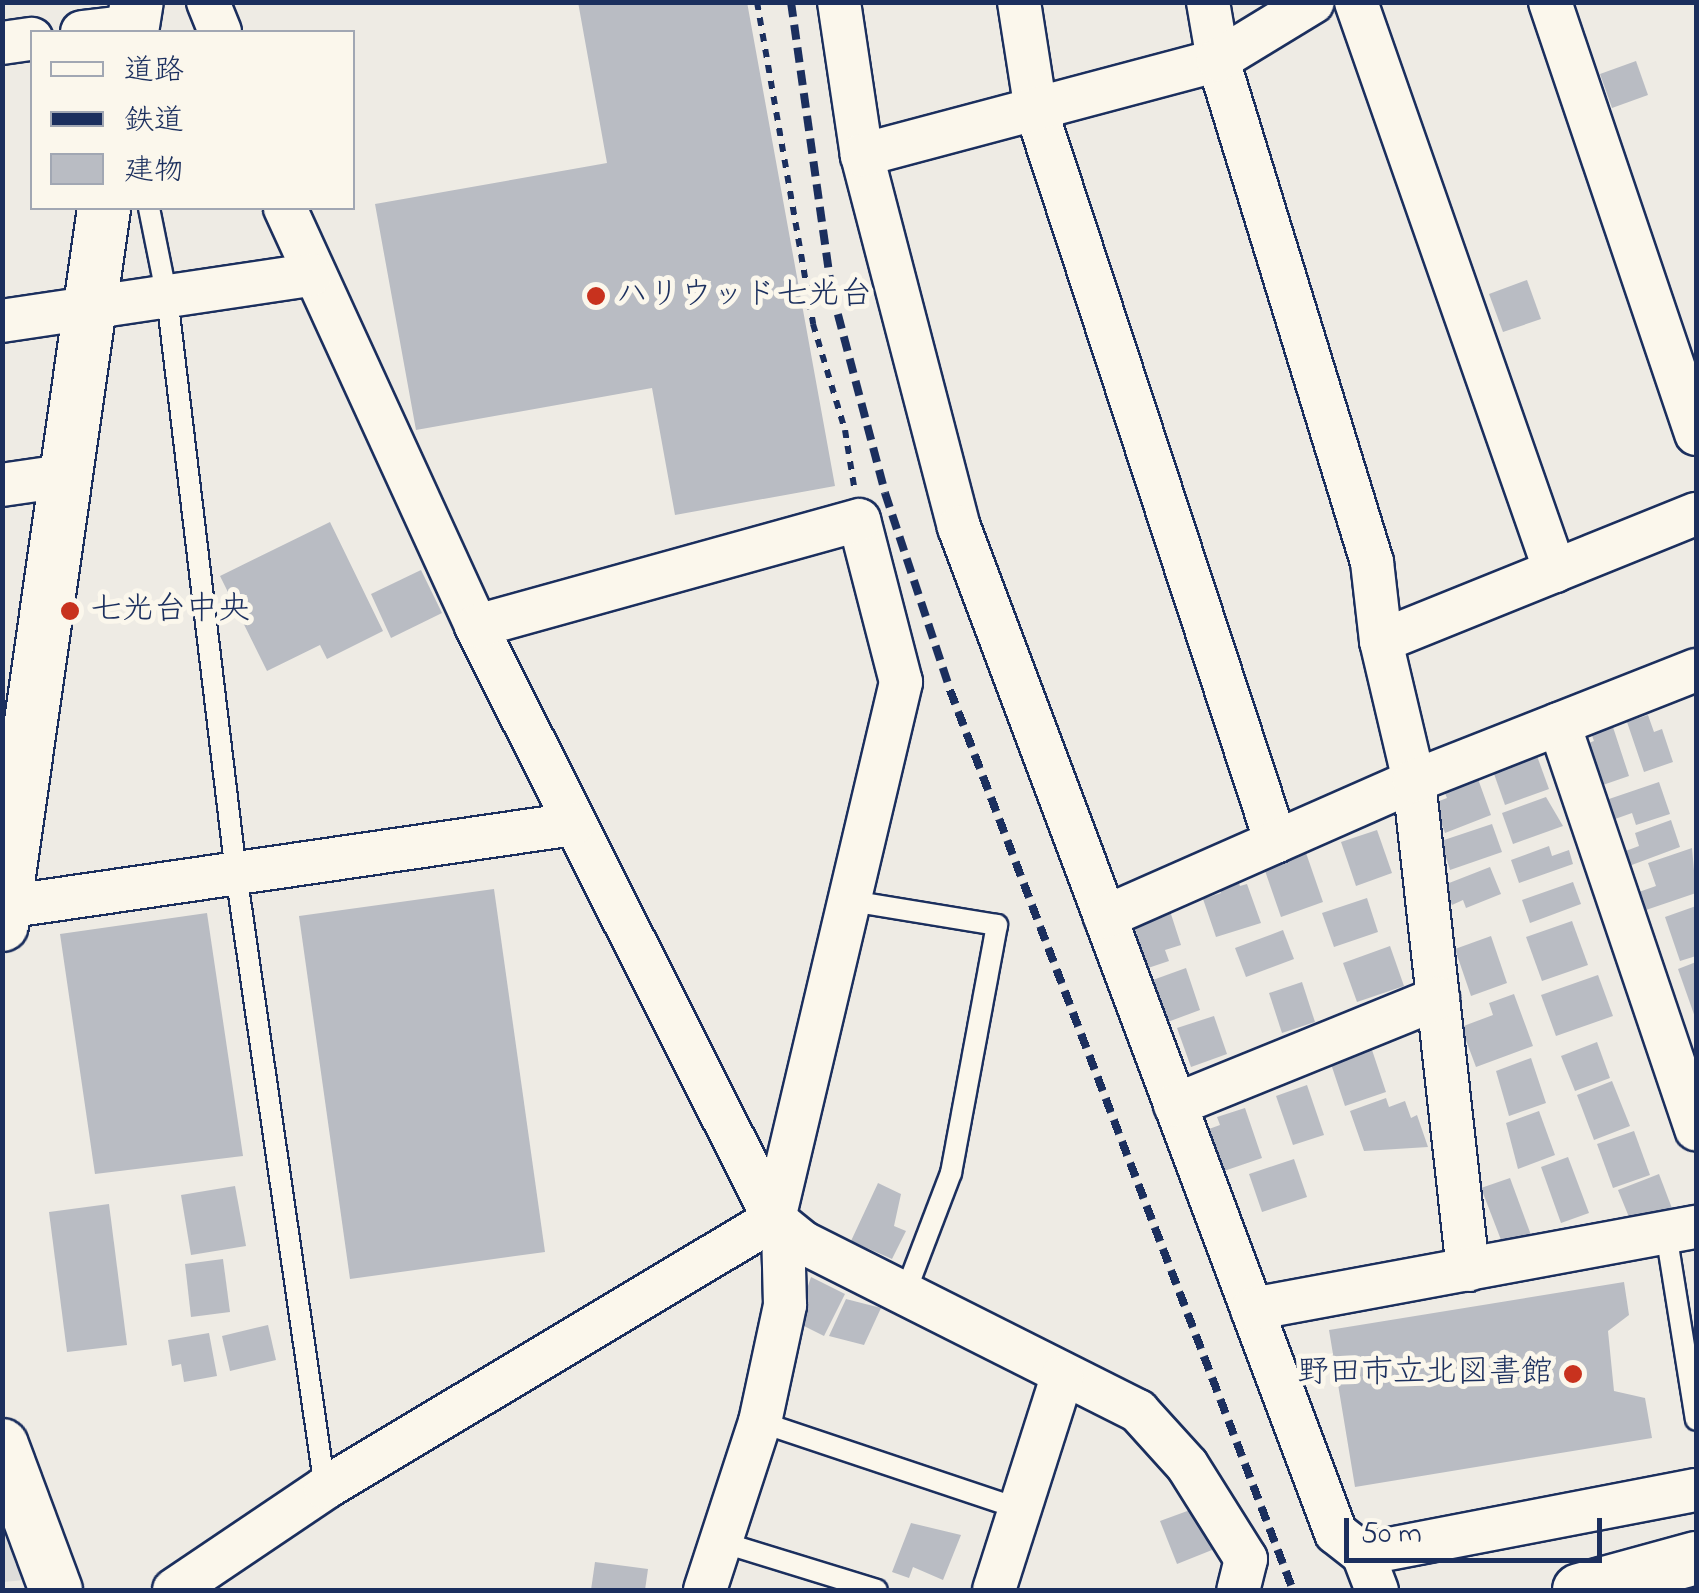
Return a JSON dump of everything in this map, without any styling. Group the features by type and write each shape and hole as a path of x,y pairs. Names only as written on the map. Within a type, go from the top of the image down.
{"street":[{"path":"208,2 219,30"},
{"path":"839,2 862,154 959,527 1336,1533 1370,1572 1696,1490"},
{"path":"1019,2 1036,110 1276,842"},
{"path":"1208,2 1218,60 1372,562 1381,641 1414,781 1468,1270"},
{"path":"862,154 1218,60 1313,2"},
{"path":"1356,2 1555,571"},
{"path":"1550,2 1696,434"},
{"path":"91,30 134,20"},
{"path":"2,43 30,39"},
{"path":"104,210 86,309 4,914 236,873 572,824"},
{"path":"287,210 311,275 572,824 778,1223 904,1296 1062,1378 1138,1412 1187,1465 1246,1559 1236,1590"},
{"path":"2,321 311,275"},
{"path":"2,485 64,476"},
{"path":"1381,641 1696,514"},
{"path":"476,626 859,520 901,682 778,1223 785,1305 760,1422 705,1590"},
{"path":"1105,918 1414,781 1696,670"},
{"path":"1558,724 1696,1129"},
{"path":"1176,1105 1438,998"},
{"path":"174,1590 325,1488 778,1223"},
{"path":"1252,1309 1681,1230"},
{"path":"994,1590 1062,1378"},
{"path":"2,1445 56,1590"},
{"path":"1579,1590 1696,1558"}],"lane":[{"path":"149,210 167,297 236,873 325,1488"},
{"path":"851,901 997,925 951,1173 904,1296"},
{"path":"1681,1230 1696,1420"},
{"path":"760,1422 1020,1509"},
{"path":"721,1542 876,1590"}],"path":[{"path":"757,2 813,324 845,430 859,520"}],"shaded area":[{"path":"2,1521 25,1580 3,1582"}],"building":[{"name":"ハリウッド七光台","path":"578,2 747,2 835,486 675,515 652,388 416,430 375,204 607,163"},
{"path":"1636,61 1648,95 1612,108 1600,74"},
{"path":"1527,280 1541,319 1503,332 1489,294"},
{"path":"330,522 383,631 327,659 320,645 267,671 220,576"},
{"path":"421,570 442,613 391,638 371,594"},
{"path":"1648,715 1654,732 1662,729 1673,762 1644,772 1627,722"},
{"path":"1611,721 1629,776 1597,787 1583,745 1594,741 1589,728"},
{"path":"1537,756 1549,789 1505,805 1493,771"},
{"path":"1478,779 1491,815 1445,833 1434,803 1447,798 1444,791"},
{"path":"1659,782 1670,814 1636,825 1632,813 1615,819 1609,799"},
{"path":"1546,797 1563,826 1513,844 1502,813"},
{"path":"1671,820 1680,847 1629,866 1623,852 1639,846 1635,833"},
{"path":"1492,824 1502,852 1450,870 1441,841"},
{"path":"1377,830 1392,873 1356,886 1341,842"},
{"path":"1549,846 1552,856 1569,850 1573,864 1519,883 1511,860"},
{"path":"1692,848 1696,893 1643,911 1636,893 1656,886 1648,863"},
{"path":"1305,850 1323,902 1281,917 1263,865"},
{"path":"1490,867 1501,894 1466,908 1463,900 1452,905 1444,885"},
{"path":"1236,875 1240,886 1247,884 1261,923 1216,937 1203,899 1221,893 1217,882"},
{"path":"1573,882 1581,904 1530,923 1522,900"},
{"path":"494,889 545,1252 350,1279 299,916"},
{"path":"1367,898 1378,932 1334,947 1322,913"},
{"path":"1696,906 1696,956 1680,961 1665,917"},
{"path":"1170,911 1181,945 1165,950 1169,961 1148,968 1133,923"},
{"path":"207,913 243,1156 95,1174 60,934"},
{"path":"1572,921 1588,965 1542,981 1526,937"},
{"path":"1283,930 1294,959 1246,977 1235,948"},
{"path":"1491,936 1507,983 1471,996 1455,949"},
{"path":"1390,946 1404,986 1357,1002 1343,963"},
{"path":"1696,962 1696,1020 1678,969"},
{"path":"1186,968 1200,1010 1165,1023 1150,981"},
{"path":"1598,975 1613,1016 1556,1036 1541,995"},
{"path":"1302,982 1315,1022 1282,1033 1269,993"},
{"path":"1514,994 1533,1046 1476,1067 1461,1027 1493,1015 1489,1003"},
{"path":"1214,1016 1227,1054 1191,1067 1177,1028"},
{"path":"1597,1042 1610,1078 1575,1091 1561,1056"},
{"path":"1371,1047 1386,1092 1345,1106 1330,1061"},
{"path":"1531,1058 1546,1103 1509,1116 1496,1071"},
{"path":"1612,1081 1630,1126 1594,1140 1577,1095"},
{"path":"1307,1085 1324,1135 1293,1145 1276,1096"},
{"path":"1386,1098 1389,1107 1405,1101 1411,1118 1417,1115 1428,1147 1364,1151 1350,1111"},
{"path":"1245,1108 1262,1158 1224,1171 1209,1129 1220,1125 1217,1117"},
{"path":"1539,1111 1555,1155 1518,1169 1506,1123"},
{"path":"1634,1131 1650,1175 1613,1188 1597,1144"},
{"path":"1568,1157 1589,1213 1561,1223 1541,1167"},
{"path":"1294,1159 1307,1197 1262,1212 1249,1174"},
{"path":"1659,1174 1673,1211 1633,1227 1618,1190"},
{"path":"1510,1178 1531,1235 1503,1245 1481,1188"},
{"path":"878,1183 901,1194 894,1226 906,1231 892,1259 851,1241"},
{"path":"235,1186 246,1246 191,1255 181,1195"},
{"path":"109,1204 127,1345 67,1352 49,1212"},
{"path":"223,1259 230,1312 191,1317 185,1264"},
{"path":"811,1277 845,1294 824,1336 796,1322"},
{"path":"1624,1282 1629,1315 1608,1331 1614,1391 1645,1398 1652,1438 1355,1487 1329,1330"},
{"path":"846,1299 881,1308 864,1345 829,1336"},
{"path":"268,1325 276,1360 230,1371 222,1336"},
{"path":"209,1333 217,1376 184,1382 181,1364 172,1366 168,1340"},
{"path":"1201,1506 1217,1548 1177,1564 1160,1521"},
{"path":"911,1523 961,1535 943,1580 913,1567 909,1578 892,1572"},
{"path":"595,1562 648,1569 645,1590 591,1590"}],"railway":[{"path":"791,2 832,292 885,493 950,690 1293,1590"}],"place":[{"name":"ハリウッド七光台","path":"596,296"},
{"name":"七光台中央","path":"70,611"},
{"name":"野田市立北図書館","path":"1573,1374"}]}
